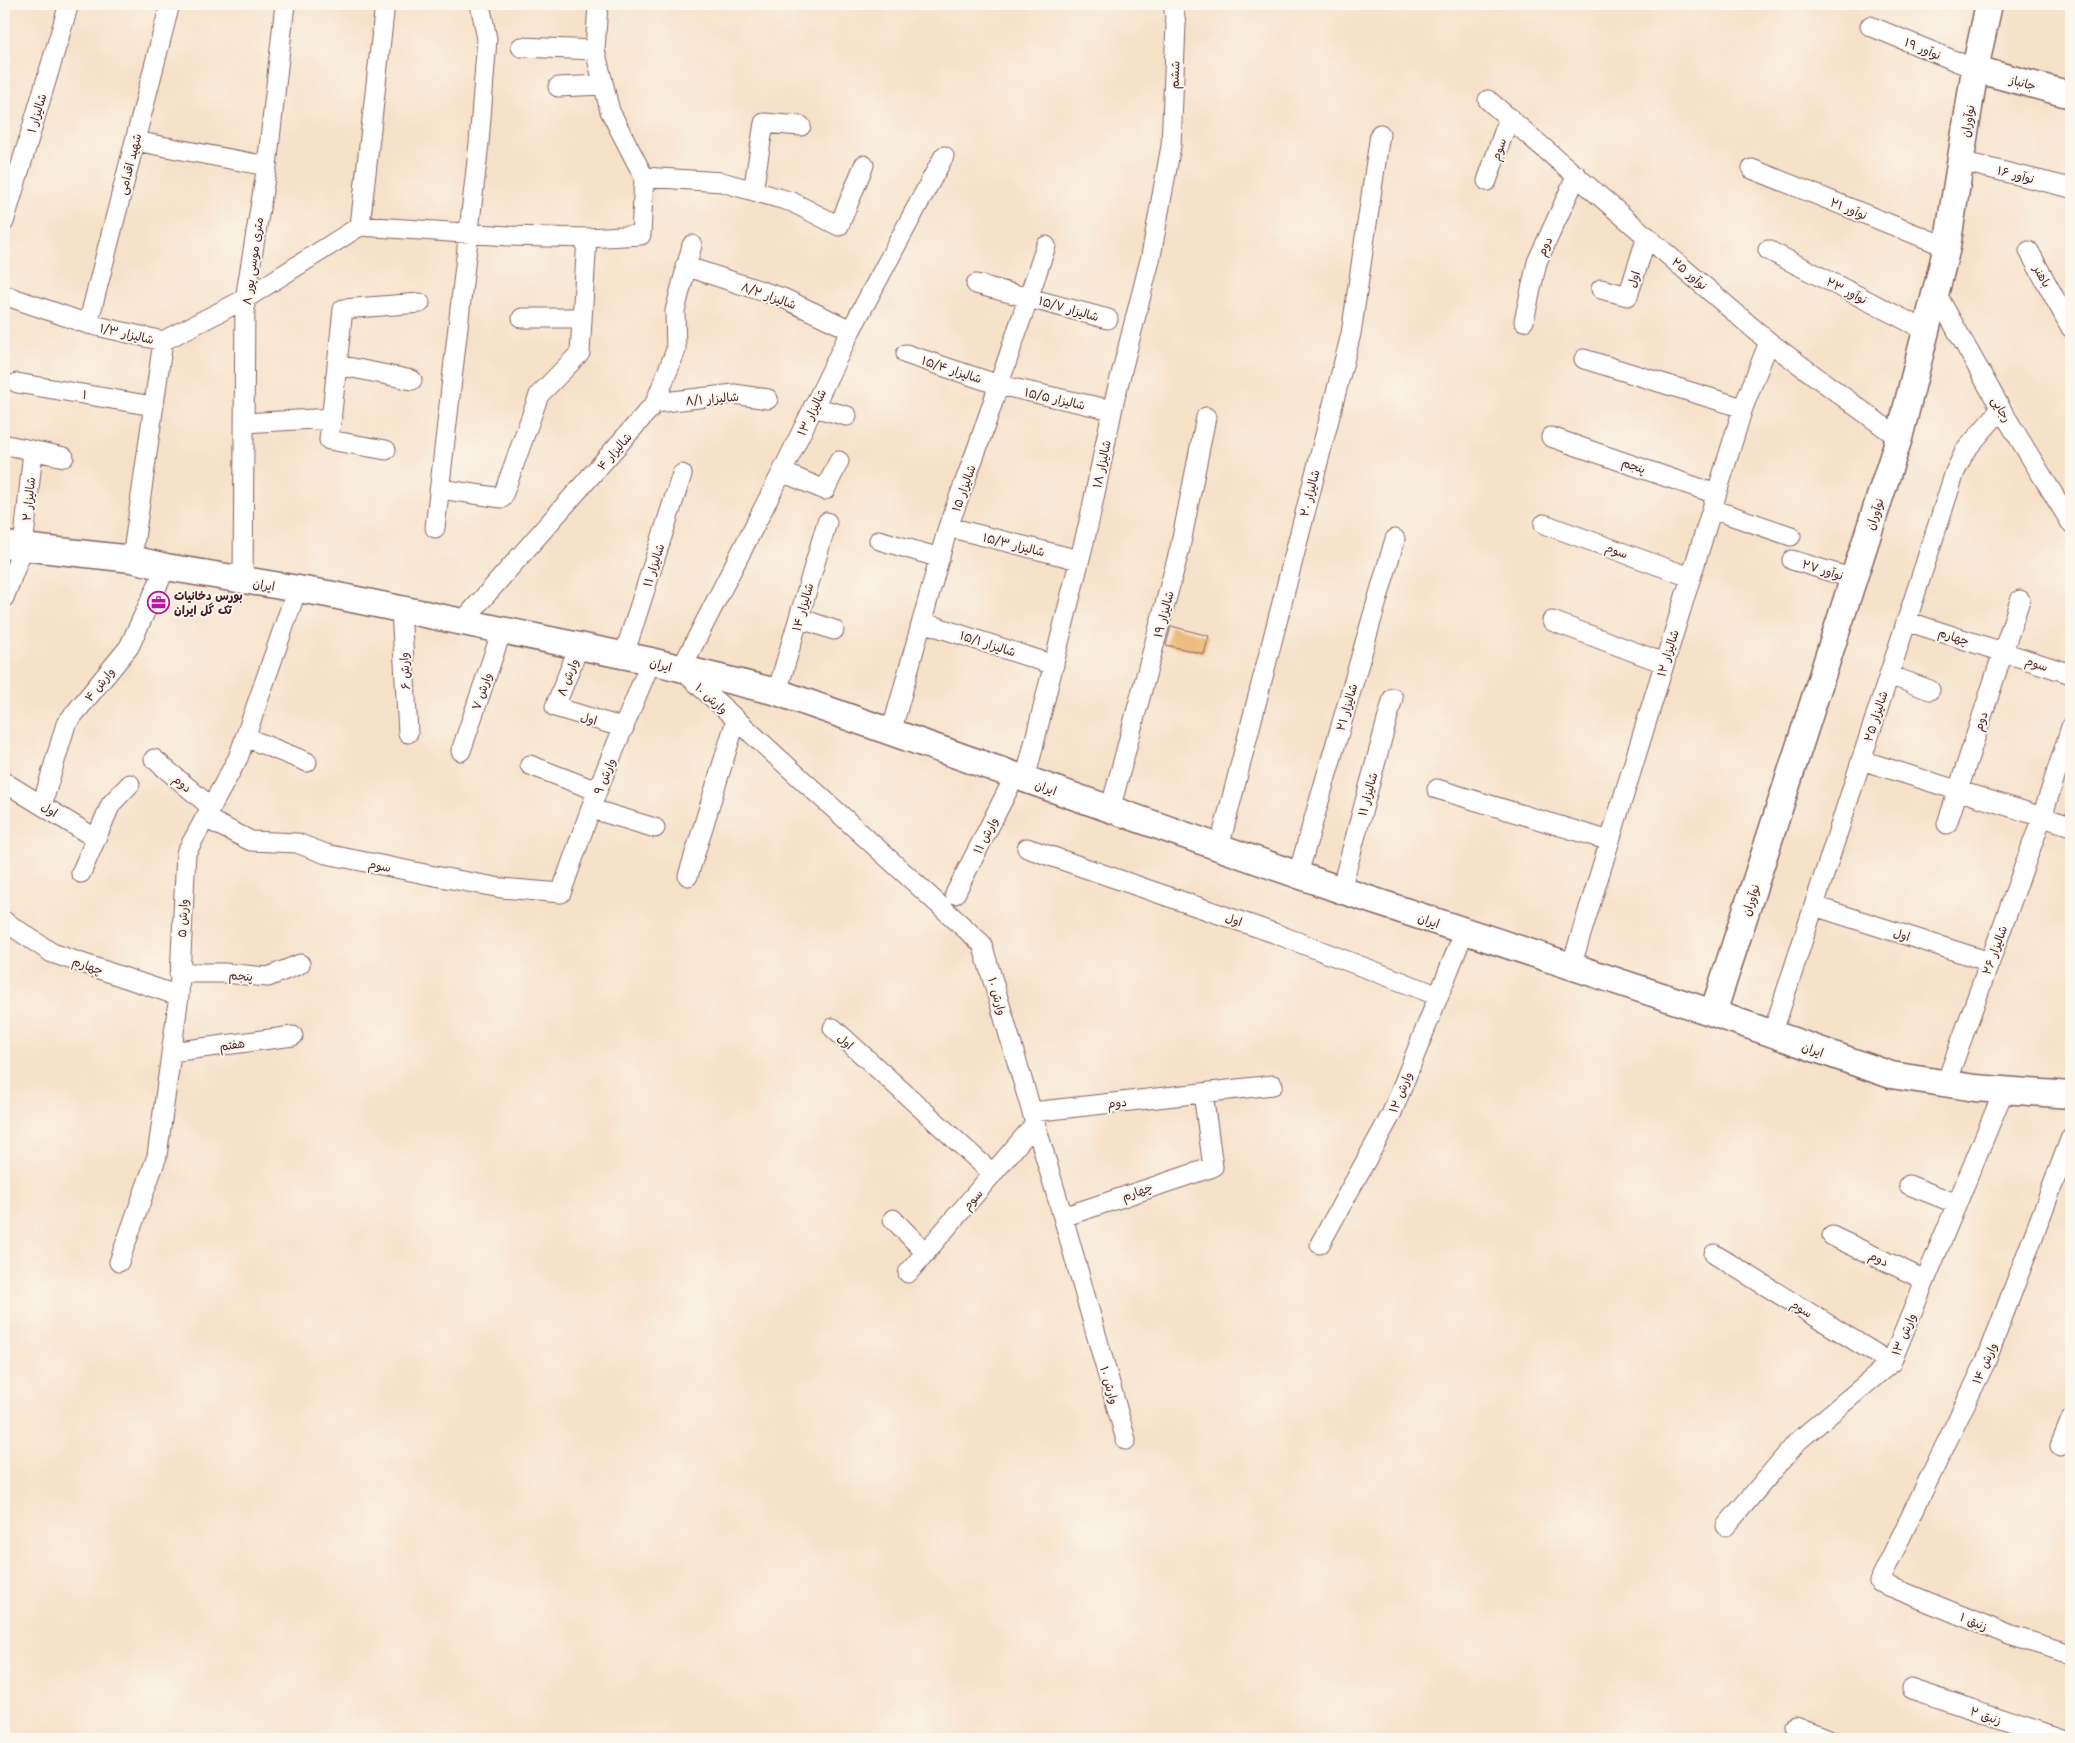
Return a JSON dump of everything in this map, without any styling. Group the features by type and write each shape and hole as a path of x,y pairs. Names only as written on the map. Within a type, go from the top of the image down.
{"street":[{"name":"شاليزار ۱","path":"4,222 69,4"},
{"name":"شهید اقدامی","path":"88,324 170,4"},
{"name":"۸ متری موسی پور","path":"243,580 245,299 267,166 285,4"},
{"path":"385,4 360,226 587,238 641,234 644,177 610,111 603,85 595,50 598,4"},
{"path":"435,528 470,233 487,39 480,4"},
{"name":"ششم","path":"1171,146 1176,24 1173,4"},
{"name":"نوآوران","path":"1713,1013 1899,438 1947,247 1975,69 1989,4"},
{"name":"نوآور ۱۹","path":"1870,26 1975,69"},
{"path":"521,47 595,50"},
{"name":"جانباز","path":"1975,69 2071,95"},
{"path":"558,87 603,85"},
{"name":"نوآور ۲۵","path":"1488,100 1769,342 1899,438"},
{"name":"سوم","path":"1487,181 1509,117"},
{"path":"754,191 764,123 801,126"},
{"name":"شالیزار ۲۰","path":"1219,848 1351,334 1380,134"},
{"path":"135,141 267,166"},
{"name":"شالیزار ۱۸","path":"1020,778 1054,665 1112,410 1151,256 1171,146"},
{"name":"شالیزار ۱۳","path":"681,670 782,472 851,330 944,156"},
{"name":"نوآور ۱۶","path":"1960,161 2071,188"},
{"path":"644,177 722,182 792,202 839,226 864,165"},
{"name":"نوآور ۲۱","path":"1752,169 1947,247"},
{"name":"دوم","path":"1524,321 1537,262 1576,175"},
{"name":"شالیزار ۱/۳","path":"4,295 88,324 163,341 245,299 360,226"},
{"name":"اول","path":"1601,289 1628,296 1648,236"},
{"path":"440,489 502,498 539,395 580,353 587,238"},
{"name":"شالیزار ۴","path":"463,621 655,403 676,350 675,311 685,266 692,245"},
{"name":"شالیزار ۱۵","path":"891,733 948,527 1046,246"},
{"name":"نوآور ۲۳","path":"1768,250 1926,331"},
{"name":"باهنر","path":"2029,251 2071,328"},
{"name":"شالیزار ۸/۲","path":"685,266 783,298 851,330"},
{"name":"شالیزار ۱۵/۷","path":"976,284 1108,319"},
{"name":"رجایی","path":"1936,293 2001,409 2071,523"},
{"path":"386,450 329,440 343,309 420,303"},
{"path":"522,318 582,318"},
{"path":"132,559 163,341"},
{"name":"شالیزار ۱۲","path":"1571,967 1690,577 1744,408 1769,342"},
{"name":"شالیزار ۱۵/۴","path":"906,354 999,385"},
{"path":"1584,359 1744,408"},
{"path":"338,365 412,380"},
{"name":"۱","path":"17,383 154,406"},
{"name":"شالیزار ۱۵/۵","path":"999,385 1112,410"},
{"name":"شالیزار ۸/۱","path":"655,403 734,394 768,399"},
{"path":"813,407 847,416"},
{"name":"شالیزار ۲۵","path":"1772,1035 1954,472 1966,451 2001,409"},
{"name":"شالیزار ۱۹","path":"1110,810 1180,548 1206,416"},
{"path":"244,423 332,418"},
{"name":"پنجم","path":"1551,437 1714,502"},
{"path":"7,446 64,457"},
{"name":"شاليزار ۲","path":"4,598 33,451"},
{"path":"782,472 825,490 839,461"},
{"name":"شالیزار ۱۱","path":"624,655 682,474"},
{"path":"1714,502 1791,536"},
{"name":"شالیزار ۱۴","path":"777,692 827,522"},
{"name":"سوم","path":"1544,524 1690,577"},
{"name":"شالیزار ۱۵/۳","path":"948,527 1079,560"},
{"name":"شالیزار ۲۱","path":"1298,874 1395,538"},
{"path":"879,540 940,558"},
{"name":"ایران","path":"13,547 132,559 166,567 296,589 463,621 624,655 777,692 1341,890 1713,1013 1891,1075 1946,1084 2071,1095"},
{"name":"نوآور ۲۷","path":"1792,560 1854,579"},
{"name":"وارش ۴","path":"42,805 66,724 129,646 166,567"},
{"name":"وارش ۵","path":"119,1262 157,1156 179,996 186,853 238,758 296,589"},
{"path":"2002,652 2020,600"},
{"name":"وارش ۶","path":"401,609 408,733"},
{"path":"799,618 834,630"},
{"path":"1552,621 1664,662"},
{"name":"چهارم","path":"1906,621 2002,652"},
{"name":"شالیزار ۱۵/۱","path":"922,622 1054,665"},
{"name":"وارش ۷","path":"461,751 502,630"},
{"name":"وارش ۸","path":"555,707 579,646"},
{"name":"سوم","path":"2002,652 2071,674"},
{"name":"دوم","path":"1958,790 2002,652"},
{"name":"وارش ۹","path":"561,892 597,791 651,661"},
{"name":"وارش ۱۰","path":"681,670 982,944 1063,1217 1126,1440"},
{"path":"1889,675 1930,690"},
{"name":"شالیزار ۱۱","path":"1341,890 1393,698"},
{"name":"اول","path":"555,707 624,728"},
{"path":"688,876 736,720"},
{"name":"شالیزار ۲۶","path":"1946,1084 2042,817 2071,727"},
{"path":"245,737 307,762"},
{"name":"دوم","path":"154,759 208,813"},
{"path":"1861,760 2071,826"},
{"path":"530,766 597,791"},
{"name":"وارش ۱۱","path":"955,894 1020,778"},
{"name":"اول","path":"4,782 95,838"},
{"path":"81,873 111,804 130,784"},
{"path":"1437,789 1610,841"},
{"path":"1947,824 1958,790"},
{"path":"592,809 654,828"},
{"name":"سوم","path":"208,813 251,841 297,843 326,854 501,888 561,892"},
{"name":"اول","path":"1027,848 1274,933 1439,996"},
{"name":"اول","path":"1814,906 1990,962"},
{"name":"چهارم","path":"4,921 52,953 179,996"},
{"name":"وارش ۱۲","path":"1320,1244 1391,1116 1464,932"},
{"name":"پنجم","path":"179,973 224,973 268,977 300,964"},
{"name":"اول","path":"833,1028 993,1174"},
{"name":"هفتم","path":"171,1052 293,1036"},
{"name":"دوم","path":"1033,1118 1203,1093 1273,1085"},
{"name":"وارش ۱۳","path":"1726,1526 1798,1441 1890,1363 2004,1090"},
{"name":"چهارم","path":"1063,1217 1212,1167 1203,1093"},
{"name":"سوم","path":"908,1273 993,1174 1033,1118"},
{"name":"وارش ۱۴","path":"1879,1582 1986,1361 2071,1137"},
{"path":"1909,1185 1957,1204"},
{"path":"893,1219 926,1253"},
{"name":"دوم","path":"1832,1236 1925,1280"},
{"name":"سوم","path":"1714,1254 1890,1363"},
{"path":"2060,1446 2071,1419"},
{"name":"زنبق ۱","path":"1879,1582 2009,1635 2071,1654"},
{"name":"زنبق ۲","path":"1911,1689 2062,1739"},
{"path":"1795,1726 1828,1739"}],"building":[{"path":"1171,626 1209,636 1204,654 1166,645"}],"place":[{"name":"بورس دخانیات تک گل ایران","path":"158,602"}]}
